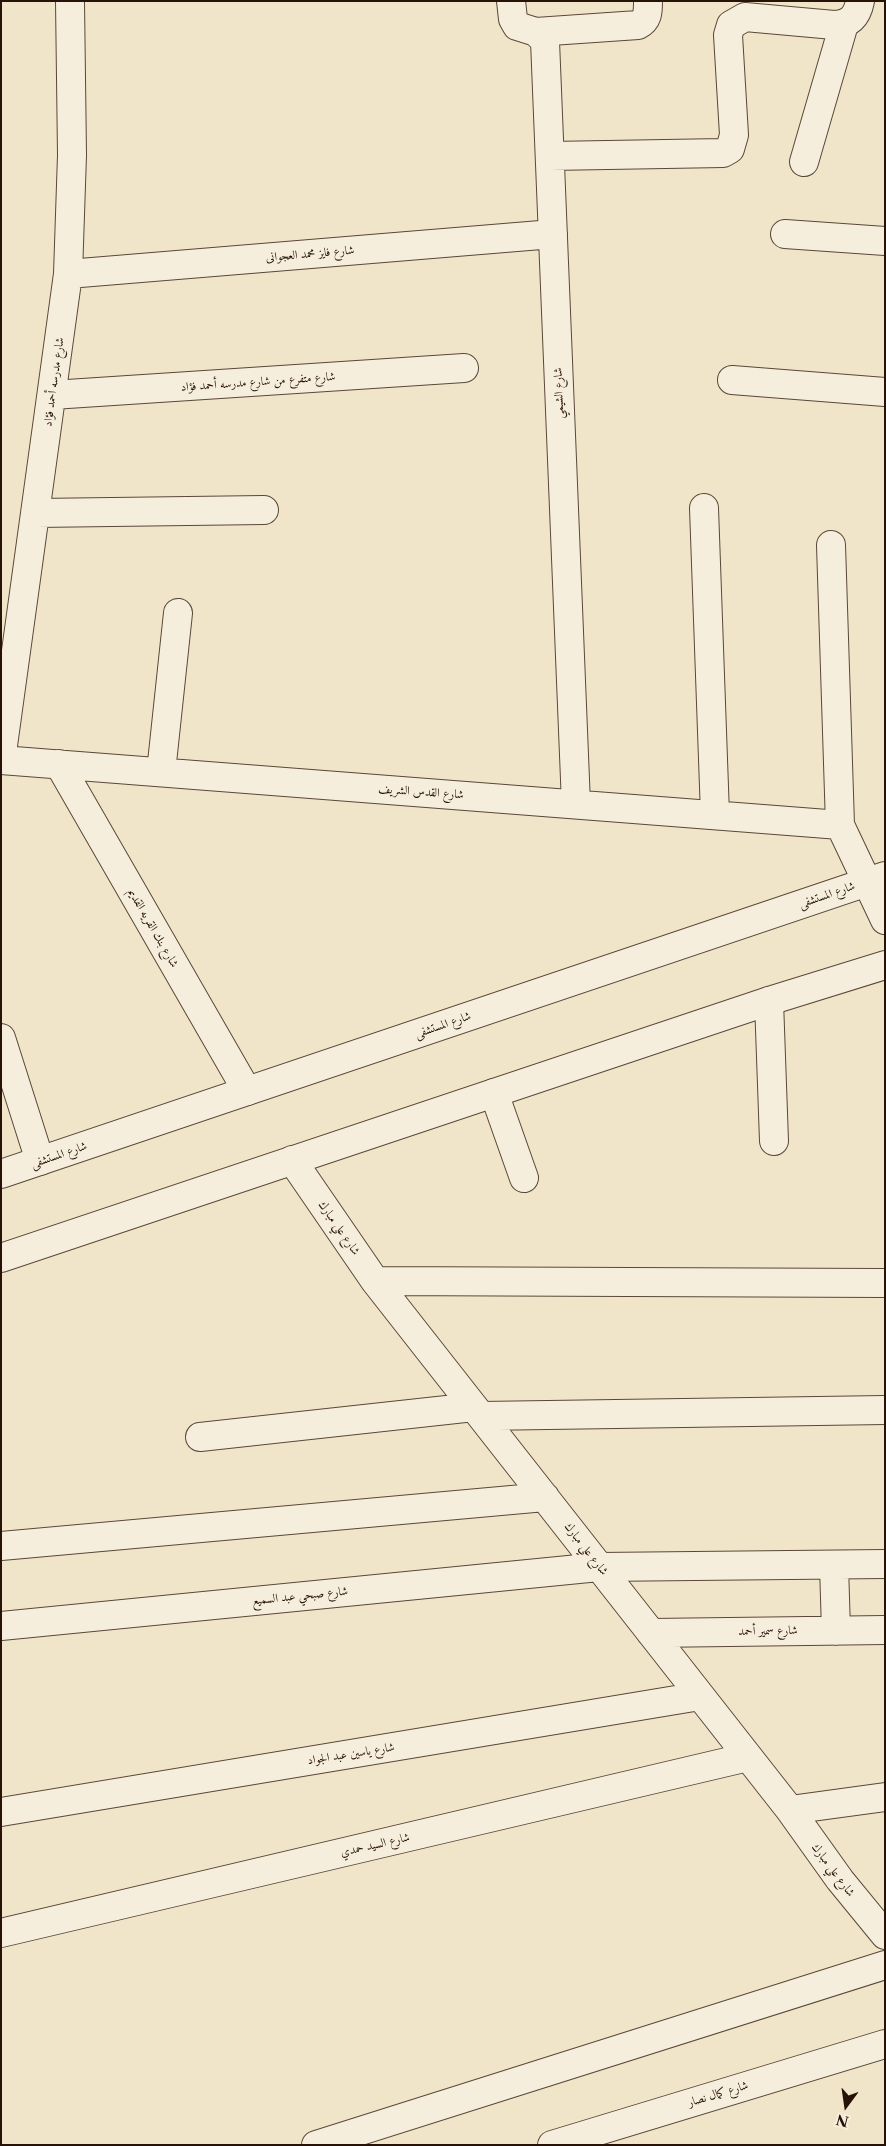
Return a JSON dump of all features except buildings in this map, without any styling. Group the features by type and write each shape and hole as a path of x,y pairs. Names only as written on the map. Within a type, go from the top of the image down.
{"street":[{"name":"شارع مدرسه أحمد فؤاد","path":"1,760 68,274 72,155 70,1"},
{"path":"511,1 513,19 517,26 536,32 638,25 645,22 648,1"},
{"path":"550,156 723,154 730,149 734,135 728,35 732,25 746,17 834,26 844,24 853,19 858,11 860,1"},
{"path":"804,162 844,24"},
{"name":"شارع الشيمي","path":"536,32 545,40 576,804"},
{"name":"شارع فايز محمد العجوانى","path":"68,274 553,234"},
{"path":"785,234 885,241"},
{"name":"شارع متفرع من شارع مدرسه أحمد فؤاد","path":"52,395 464,368"},
{"path":"732,380 885,392"},
{"path":"704,508 715,815"},
{"path":"36,513 264,510"},
{"path":"831,545 840,825 876,879 885,920"},
{"path":"161,772 178,613"},
{"name":"شارع القدس الشريف","path":"1,760 840,825"},
{"name":"شارع بنك القريه القديم","path":"59,764 247,1091"},
{"name":"شارع المستشفى","path":"1,1174 876,879"},
{"path":"1,1258 769,1001 885,965"},
{"path":"769,1001 774,1141"},
{"path":"1,1038 40,1161"},
{"path":"494,1093 524,1178"},
{"name":"شارع علي مبارك","path":"292,1160 376,1281 748,1756 790,1810 840,1880 885,1935"},
{"path":"376,1281 885,1283"},
{"path":"200,1437 477,1411 885,1410"},
{"path":"1,1546 545,1497"},
{"name":"شارع صبحي عبد السميع","path":"1,1626 599,1567 885,1564"},
{"path":"834,1565 836,1631"},
{"name":"شارع سمير أحمد","path":"651,1632 885,1630"},
{"name":"شارع ياسين عبد الجواد","path":"1,1812 700,1696"},
{"name":"شارع السيد حمدي","path":"1,1933 748,1756"},
{"path":"790,1810 885,1797"},
{"path":"316,2145 885,1966"},
{"name":"شارع كمال نصار","path":"552,2145 885,2044"}]}
